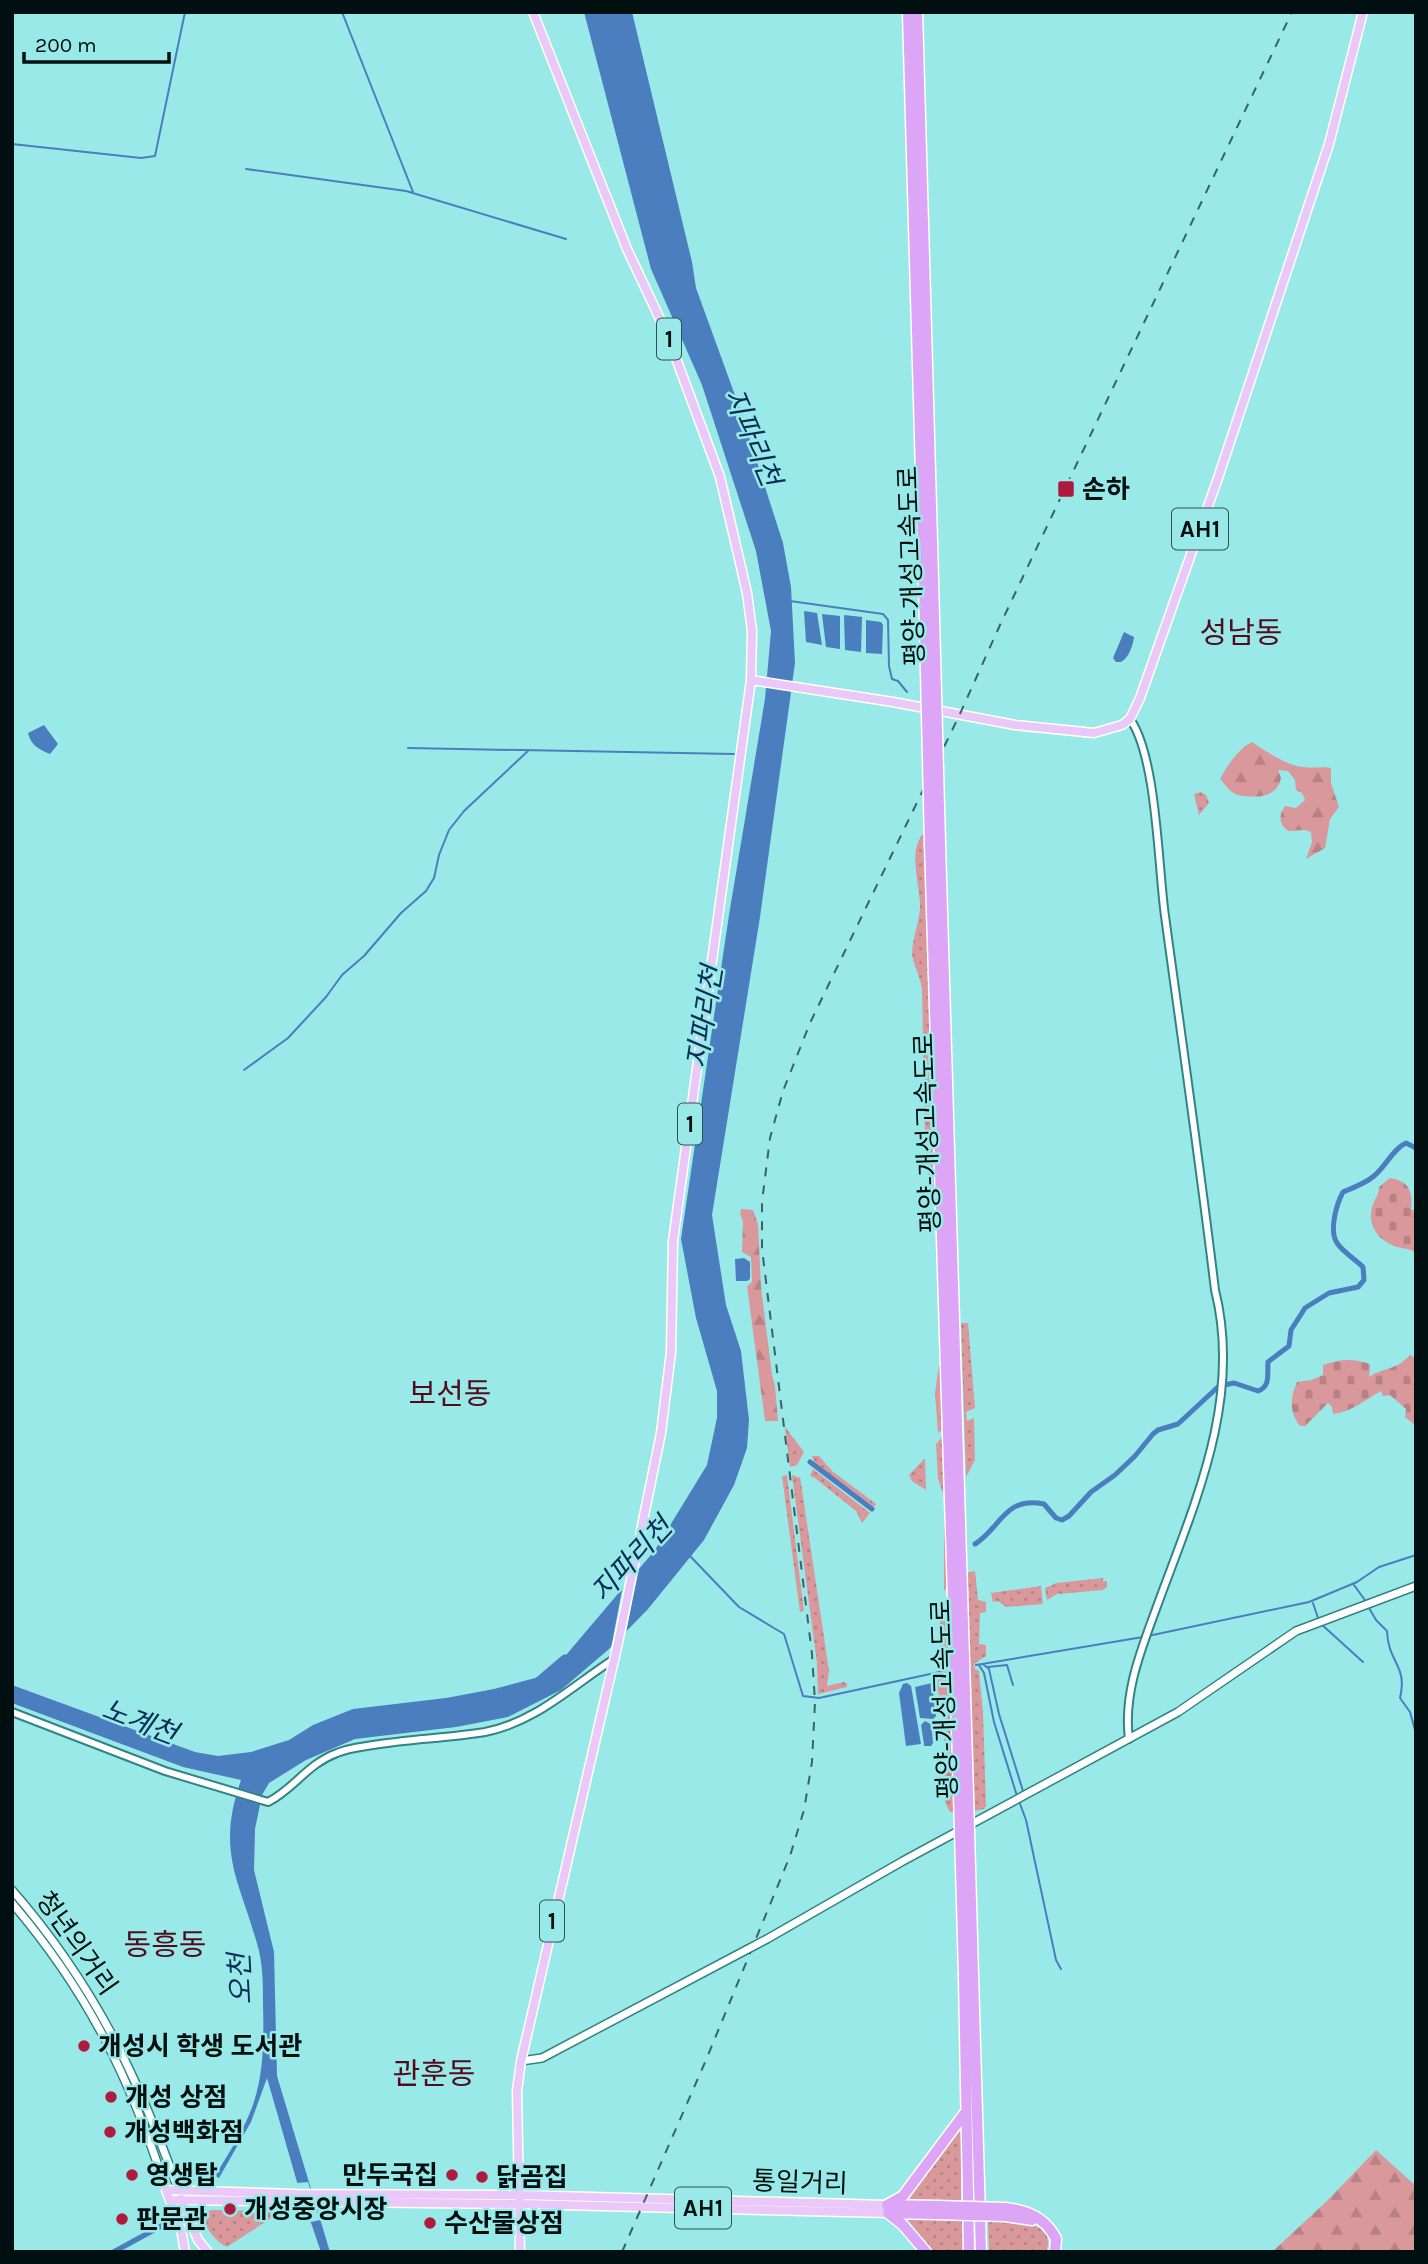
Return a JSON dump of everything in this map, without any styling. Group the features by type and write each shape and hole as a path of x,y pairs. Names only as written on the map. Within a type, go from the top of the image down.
{"highway":[{"name":"평양-개성고속도로","path":"908,12 927,542"},
{"name":"평양-개성고속도로","path":"917,12 935,845 963,1795 981,2252"},
{"name":"평양-개성고속도로","path":"969,1976 965,2112 969,2252"},
{"path":"887,2209 903,2196 965,2112"},
{"path":"887,2209 1005,2212 1041,2226 1050,2237 1052,2252"},
{"path":"887,2209 926,2252"}],"main road":[{"name":"1","path":"520,2252 517,2091 521,2061 618,1643 661,1433 671,1352 673,1241 751,680 752,631 747,593 720,477 667,334 618,226 533,12"},
{"name":"AH1","path":"1130,719 1195,545 1325,158 1363,12"},
{"path":"751,680 894,702 1015,725 1074,732 1111,730 1130,719"},
{"path":"521,2061 542,2058 767,1939 903,1861 1129,1739 1198,1700 1282,1639 1367,1603 1416,1586"},
{"name":"청년의거리","path":"12,1890 47,1931 85,1986 118,2043 145,2100 198,2240 208,2251"},
{"name":"청년의거리","path":"12,1903 42,1937 79,1990 111,2048 137,2104 181,2229 184,2252"},
{"name":"통일거리","path":"166,2190 887,2209"},
{"name":"통일거리","path":"170,2200 519,2200"},
{"path":"194,2252 208,2251"}],"street":[{"path":"1129,1739 1127,1726 1132,1679 1213,1447 1221,1406 1223,1325 1215,1290 1176,1000 1151,786 1142,742 1130,719"},
{"path":"12,1712 165,1771 268,1802 279,1796 299,1776 336,1753 407,1740 485,1732 512,1724 563,1696 614,1659"}],"green space":[{"path":"1252,742 1270,754 1297,766 1331,768 1331,783 1339,807 1330,819 1325,848 1306,859 1312,842 1311,832 1288,831 1280,820 1285,806 1296,808 1305,800 1302,793 1296,790 1295,780 1288,771 1278,770 1281,778 1279,785 1264,796 1235,794 1220,779 1238,753"},
{"path":"1201,792 1206,795 1209,803 1199,815 1194,794"},
{"path":"925,832 938,1194 935,1195 934,1187 929,1181 925,1143 922,990 912,952 920,908 916,848"},
{"path":"1390,1178 1402,1182 1411,1193 1411,1209 1416,1212 1416,1253 1385,1241 1372,1224 1372,1207 1379,1187"},
{"path":"741,1209 753,1210 758,1224 761,1287 778,1421 765,1421 747,1286 752,1282 751,1257 742,1252"},
{"path":"961,1323 968,1323 975,1408 966,1412 967,1421 974,1418 975,1460 966,1477"},
{"path":"1410,1355 1416,1359 1416,1426 1405,1417 1406,1409 1390,1395 1383,1396 1381,1391 1340,1413 1333,1414 1328,1403 1305,1426 1300,1426 1296,1420 1292,1404 1297,1382 1323,1375 1323,1365 1347,1360 1364,1362 1370,1364 1369,1377 1400,1364"},
{"path":"943,1361 943,1429 938,1433 935,1393 939,1365"},
{"path":"785,1427 804,1452 797,1465 790,1467"},
{"path":"943,1436 948,1586 944,1591 944,1496 938,1479 936,1444"},
{"path":"812,1456 819,1456 832,1471 876,1504 874,1507 815,1464"},
{"path":"925,1458 926,1490 912,1481 909,1475"},
{"path":"813,1469 870,1513 862,1523 856,1511 810,1476"},
{"path":"787,1475 804,1611 800,1612 782,1476"},
{"path":"792,1475 800,1478 801,1483 829,1671 827,1686 847,1683 847,1687 818,1694 817,1663"},
{"path":"975,1571 978,1600 986,1602 986,1612 980,1613 979,1644 986,1645 986,1656 974,1664 979,1671 983,1713 986,1806 974,1811 967,1573"},
{"path":"1103,1578 1103,1581 1107,1581 1107,1587 1103,1590 1057,1594 1047,1600 1045,1588 1057,1583"},
{"path":"1041,1586 1043,1604 1006,1607 998,1601 993,1602 991,1593"},
{"path":"948,1595 954,1812 950,1812 945,1802 944,1726 937,1685 939,1677 945,1675 940,1651 940,1612"},
{"path":"961,2129 961,2201 904,2199"},
{"path":"1376,2150 1416,2186 1416,2252 1272,2252 1328,2200"},
{"path":"211,2210 274,2211 276,2215 227,2247 214,2238 208,2229 204,2214"},
{"path":"906,2219 963,2221 964,2252 932,2252"},
{"path":"988,2222 1029,2224 1038,2228 1045,2233 1048,2241 1046,2252 989,2252"}],"water":[{"path":"584,12 632,12 696,288 740,409 783,543 791,587 795,663 760,917 712,1215 726,1305 741,1351 749,1420 747,1448 734,1485 704,1540 648,1609 609,1649 561,1690 508,1717 456,1727 355,1739 306,1760 269,1783 262,1795 255,1829 254,1870 274,1952 277,2076 330,2252 321,2252 297,2182 267,2078 251,2122 219,2178 215,2176 242,2131 254,2102 263,2046 260,1957 233,1867 231,1848 230,1828 241,1780 183,1767 12,1703 12,1685 195,1752 218,1756 251,1752 289,1740 313,1725 353,1709 446,1698 550,1674 655,1550 707,1465 717,1418 717,1391 696,1318 681,1239 729,915 765,699 771,631 756,551 702,385 651,269"},
{"path":"804,611 817,613 822,645 806,642"},
{"path":"822,614 840,616 840,649 826,647"},
{"path":"844,615 862,617 861,652 845,650"},
{"path":"866,620 881,622 883,625 882,654 866,653"},
{"path":"1124,632 1134,637 1133,644 1126,658 1116,662 1113,658"},
{"path":"44,725 58,744 50,754 36,746 28,733"},
{"path":"744,1258 750,1262 750,1279 736,1281 735,1259"},
{"path":"932,1683 936,1716 933,1719 920,1718 915,1687"},
{"path":"903,1684 911,1686 921,1744 906,1746 899,1693"},
{"path":"925,1721 931,1724 931,1746 924,1746 921,1725"},
{"path":"163,2222 165,2227 119,2252 108,2252"}],"pier":[{"path":"639,1567 626,1633 611,1648 623,1585"},
{"path":"308,2182 320,2220 311,2222 297,2183"}],"waterway":[{"path":"12,144 141,158 155,156 185,12"},
{"path":"342,12 413,192"},
{"path":"246,169 406,191 566,239"},
{"path":"790,601 883,614 888,620 889,666 892,679 898,681 907,692"},
{"path":"408,748 734,754"},
{"path":"244,1070 288,1038 326,997 342,975 364,956 401,913 426,891 434,878 449,830 464,811 529,750"},
{"path":"975,1544 1004,1515 1020,1505 1044,1504 1056,1518 1062,1520 1069,1516 1091,1492 1135,1456 1153,1434 1178,1424 1219,1386 1234,1383 1258,1391 1262,1389 1268,1379 1268,1362 1289,1346 1291,1330 1305,1308 1329,1293 1358,1287 1364,1280 1363,1267 1343,1250 1335,1238 1334,1218 1343,1192 1374,1176 1401,1146 1406,1143 1416,1148"},
{"path":"810,1462 872,1509"},
{"path":"1148,1636 1309,1602 1357,1582 1379,1567 1416,1555"},
{"path":"690,1556 739,1607 784,1634 803,1696 819,1698 944,1671"},
{"path":"1354,1585 1367,1603"},
{"path":"1313,1603 1318,1618"},
{"path":"1369,1608 1387,1631 1388,1642 1400,1671 1400,1698 1410,1712 1416,1734"},
{"path":"1320,1623 1363,1662"},
{"path":"976,1665 1143,1637"},
{"name":"지파리천","path":"538,1682 565,1659"},
{"path":"979,1665 984,1673 994,1722 1017,1796"},
{"path":"984,1665 989,1669 999,1714 1023,1791"},
{"path":"988,1667 1007,1665 1013,1685"},
{"path":"1019,1801 1026,1820 1056,1960 1061,1969"}],"railway":[{"path":"622,2252 706,2060 790,1856 804,1810 812,1762 815,1702 812,1654 762,1249 762,1202 770,1138 783,1091 810,1023 959,716 1292,12"}],"place":[{"name":"손하","path":"1066,489"},
{"name":"개성시 학생 도서관","path":"84,2046"},
{"name":"개성 상점","path":"111,2097"},
{"name":"개성백화점","path":"110,2132"},
{"name":"영생탑","path":"132,2175"},
{"name":"만두국집","path":"452,2175"},
{"name":"닭곰집","path":"482,2177"},
{"name":"개성중앙시장","path":"230,2209"},
{"name":"판문관","path":"122,2219"},
{"name":"수산물상점","path":"430,2223"}],"district":[{"name":"성남동","path":"1241,633"},
{"name":"보선동","path":"450,1394"},
{"name":"동흥동","path":"165,1945"},
{"name":"관훈동","path":"434,2074"}],"water label":[{"name":"노계천","path":"140,1721"},
{"name":"오천","path":"240,1979"}]}
